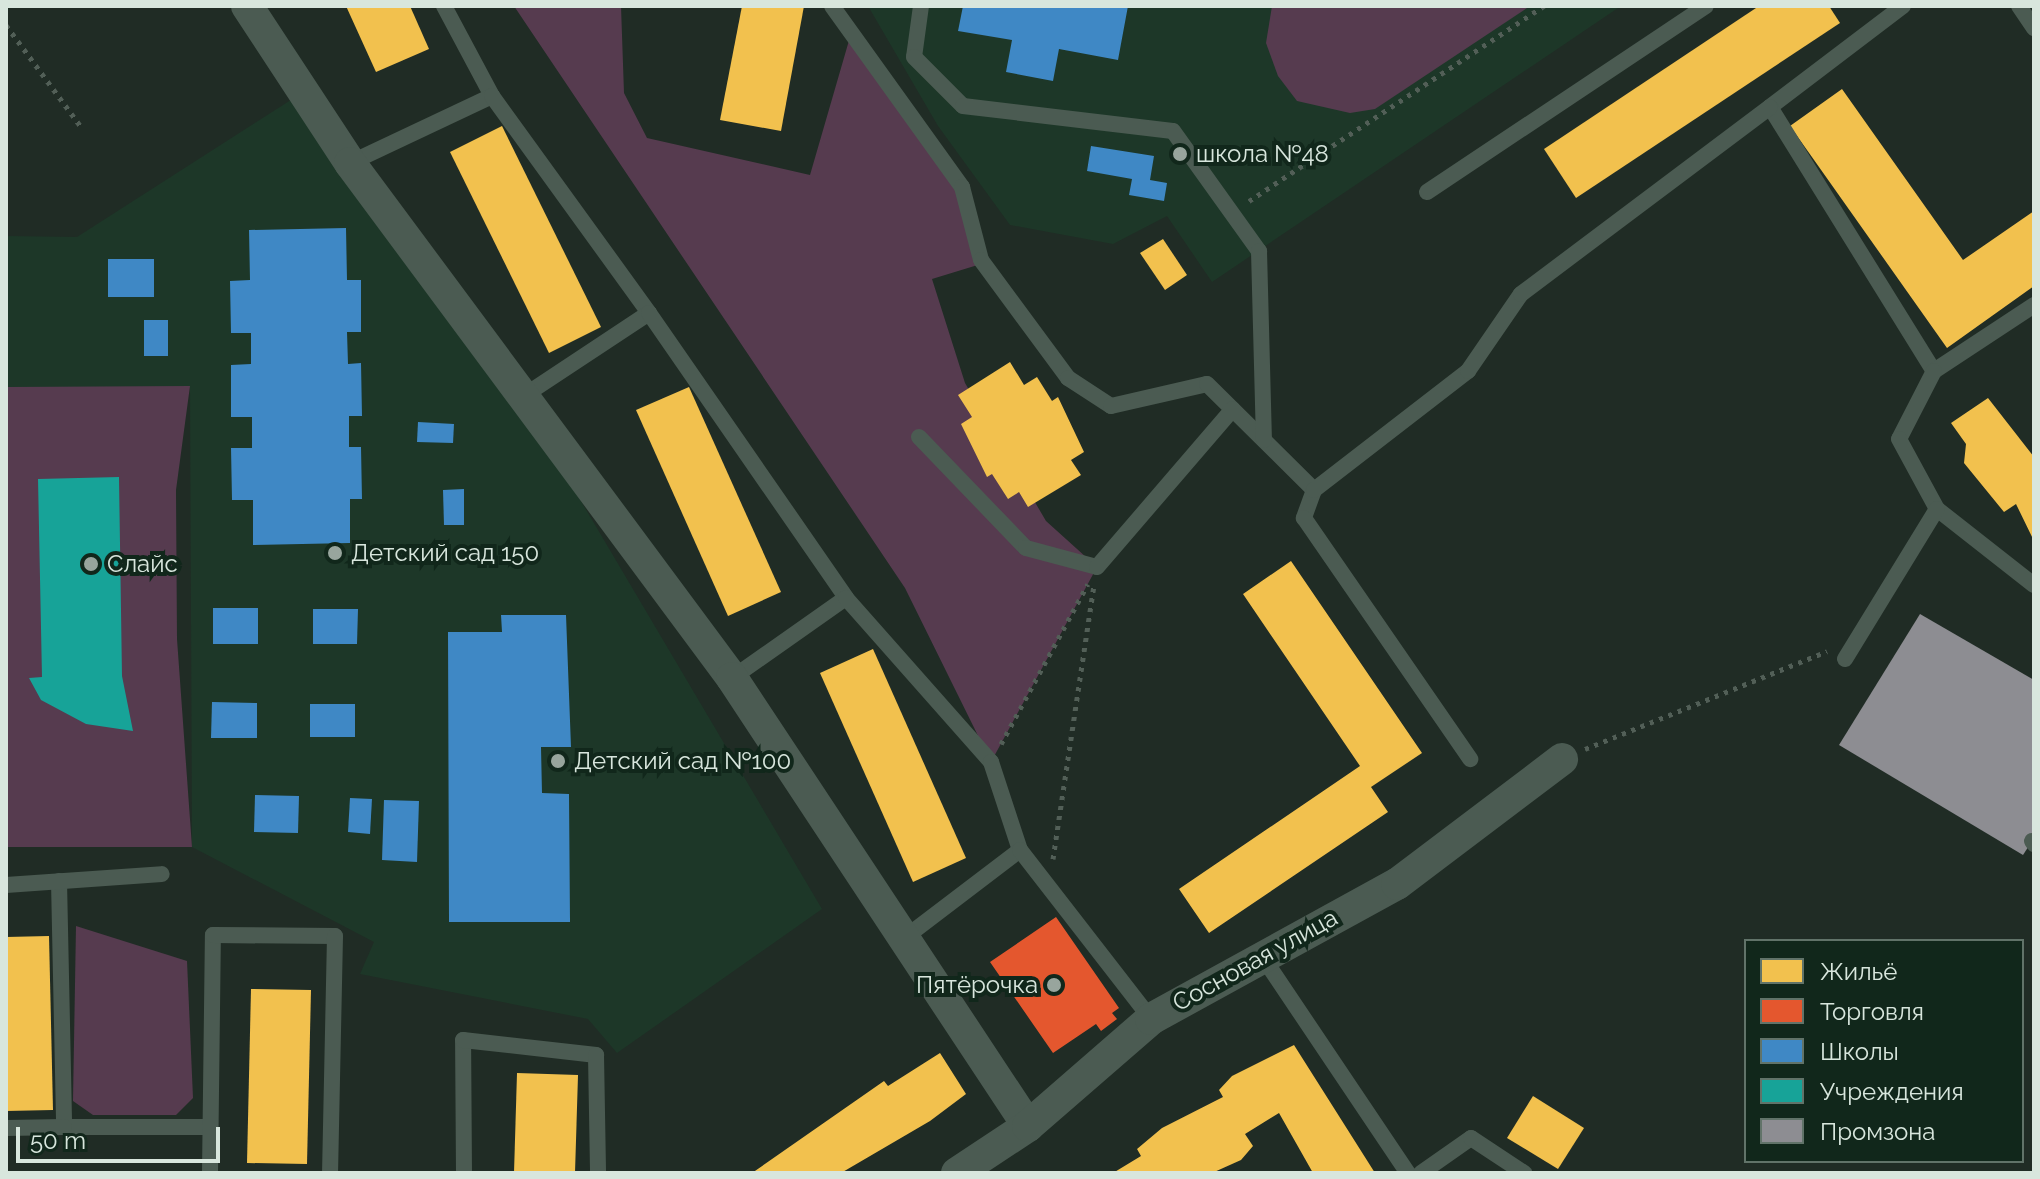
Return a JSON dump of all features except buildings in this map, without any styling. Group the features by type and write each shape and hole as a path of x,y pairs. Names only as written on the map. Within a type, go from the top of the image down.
{"street":[{"path":"247,6 350,163 732,678 902,940 1028,1126"},
{"name":"Сосновая улица","path":"957,1173 1028,1126 1151,1019 1397,884 1562,759"}],"lane":[{"path":"444,6 492,96 649,313 846,598 991,762 1020,850 1151,1019"},
{"path":"832,6 962,187 981,260 1068,378 1111,406 1207,384 1314,490"},
{"path":"921,6 914,57 963,106 1173,131 1259,251 1264,440"},
{"path":"1427,192 1706,6"},
{"path":"1470,759 1304,518 1314,490 1468,371 1521,294 1903,6"},
{"path":"2019,6 2034,28"},
{"path":"350,163 492,96"},
{"path":"1770,107 1934,371"},
{"path":"2034,305 1934,371 1899,439 1937,509 2034,585"},
{"path":"522,397 649,313"},
{"path":"919,437 1026,548 1097,567 1233,409"},
{"path":"1845,659 1937,509"},
{"path":"732,678 846,598"},
{"path":"902,940 1020,850"},
{"path":"6,885 162,874"},
{"path":"59,881 64,1127"},
{"path":"210,1173 213,935 335,936 330,1173"},
{"path":"1262,956 1408,1173"},
{"path":"464,1173 463,1040 596,1055 598,1173"},
{"path":"6,1128 210,1127"},
{"path":"1421,1173 1471,1138 1524,1173"}],"path":[{"path":"1232,213 1544,6"},
{"path":"7,30 82,128"},
{"path":"991,762 1097,567"},
{"path":"1048,886 1097,567"},
{"path":"1562,759 1855,642"}],"shaded area":[{"path":"514,6 621,6 624,93 647,138 810,175 850,37 962,187 981,264 932,279 965,383 1046,521 1097,567 991,762 905,588"},
{"name":"школа №48","path":"868,6 1621,6 1212,282 1167,216 1113,244 1010,225 938,126"},
{"path":"1272,6 1530,6 1375,109 1350,113 1297,101 1278,76 1266,43"},
{"path":"294,98 575,491 822,909 617,1053 588,1019 360,974 374,942 192,847 190,387 6,387 6,236 77,237"},
{"name":"Слайс","path":"190,386 176,490 177,639 192,847 6,847 6,387"},
{"path":"76,926 187,961 193,1098 176,1115 93,1115 73,1101"}],"place":[{"name":"школа №48","path":"1180,154"},
{"name":"Детский сад 150","path":"335,553"},
{"name":"Слайс","path":"91,564"},
{"name":"Детский сад №100","path":"558,761"},
{"name":"Пятёрочка","path":"1054,985"}]}
